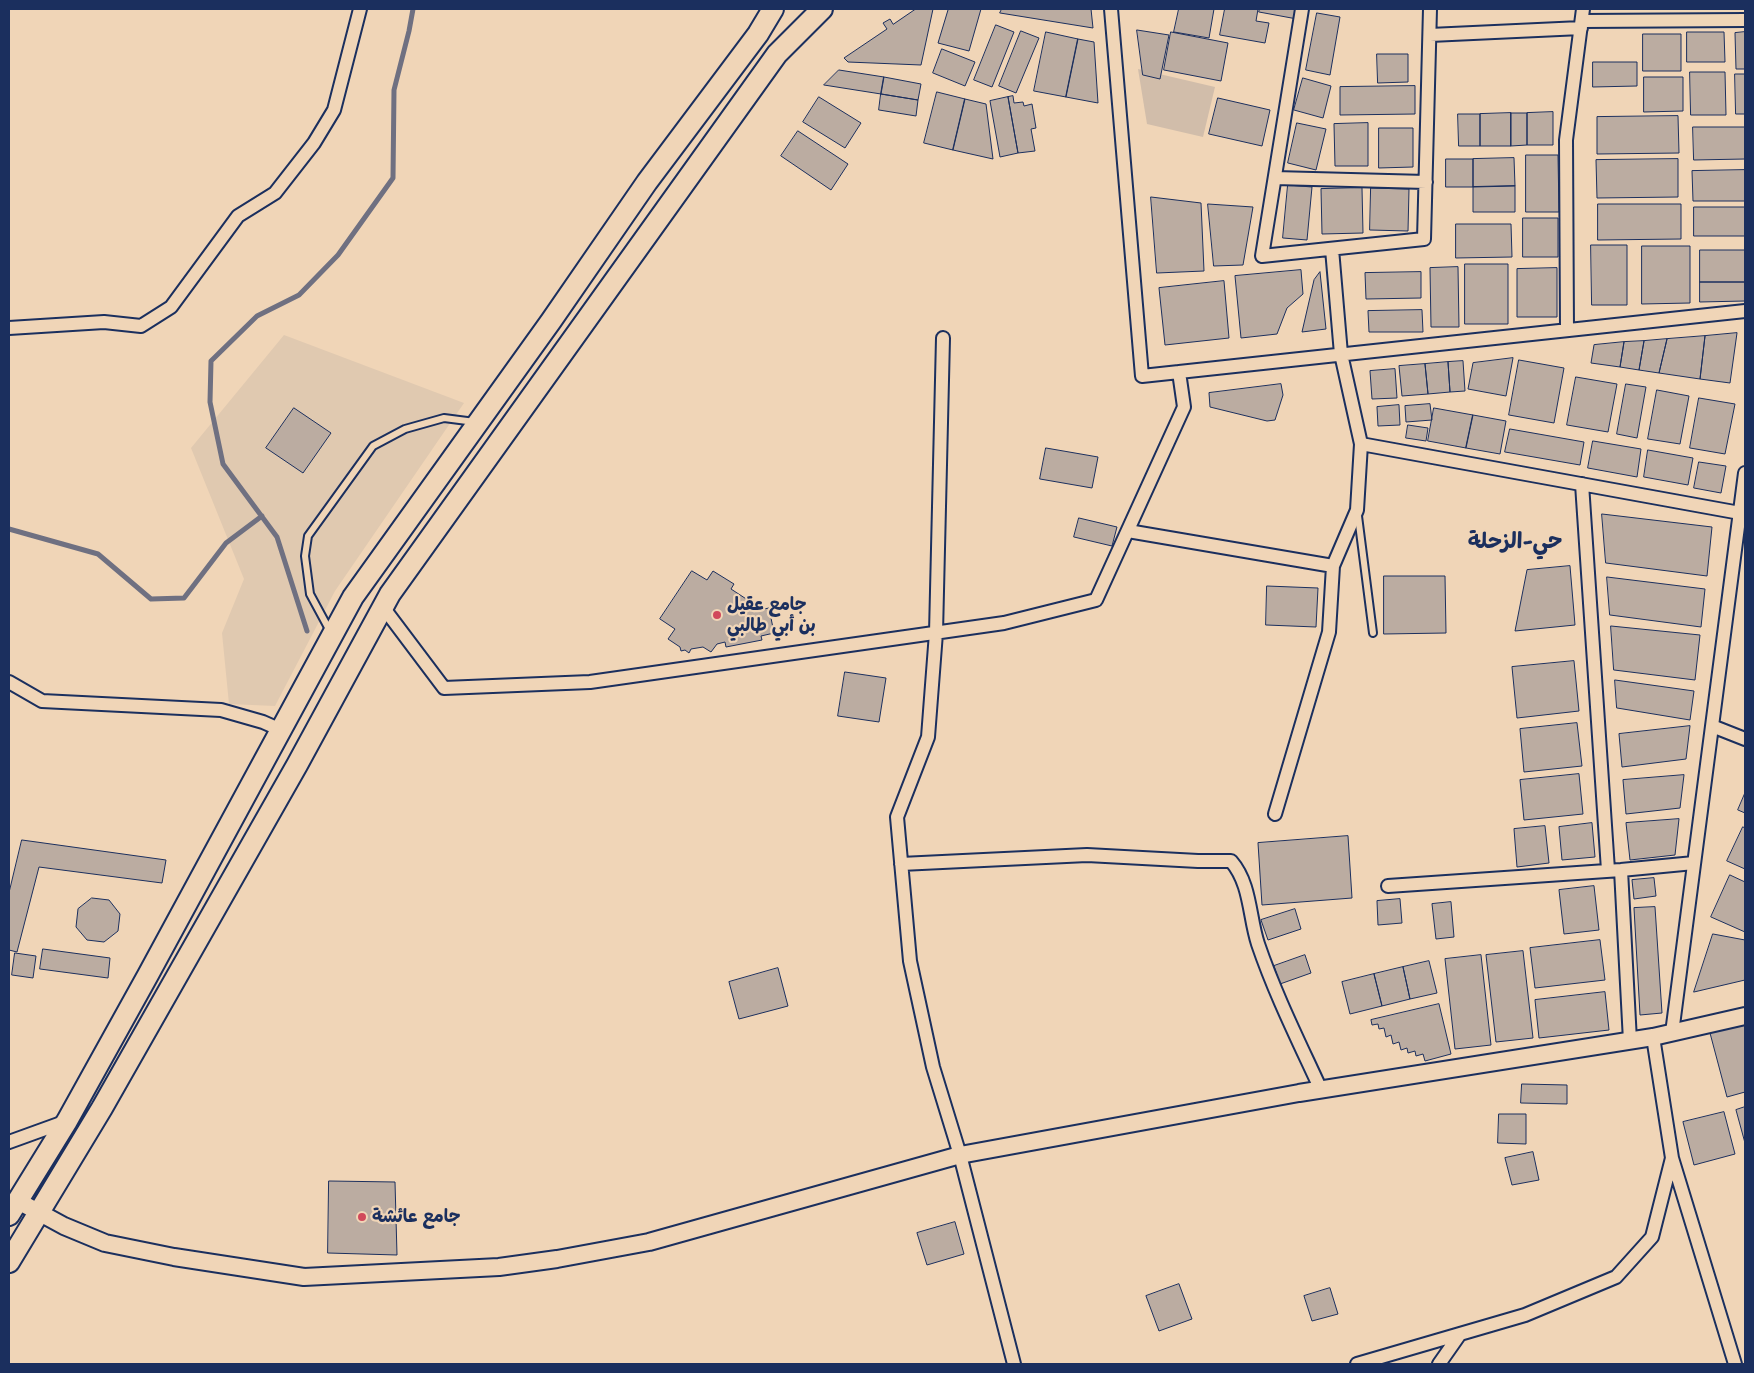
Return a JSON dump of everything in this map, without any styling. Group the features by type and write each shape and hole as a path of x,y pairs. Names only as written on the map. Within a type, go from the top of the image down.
{"main road":[{"path":"13,1208 67,1121 353,597 551,321 647,182 758,34 773,9"},
{"path":"9,1262 102,1108 297,765 390,594 777,54 822,9"}],"street":[{"path":"9,328 104,322 141,326 171,307 238,216 275,193 314,142 334,110 360,9"},
{"path":"1111,9 1142,376 1745,311"},
{"path":"1302,9 1262,256 1424,239 1430,9"},
{"path":"1430,35 1582,19 1745,20"},
{"path":"1567,330 1566,140 1582,19"},
{"path":"1275,178 1426,182"},
{"path":"1275,814 1329,632 1333,566 1357,510 1361,444 1341,354 1332,249"},
{"path":"943,338 936,633 928,736 897,817 910,961 933,1067 960,1155 1014,1364"},
{"path":"383,607 444,688 590,682 1004,623 1096,600 1184,407 1179,372"},
{"path":"1361,444 1743,514"},
{"path":"1672,1033 1712,726 1743,514 1745,473"},
{"path":"1582,484 1630,1041"},
{"path":"1128,531 1333,566"},
{"path":"9,682 42,701 221,710 263,722 281,730"},
{"path":"1712,726 1745,739"},
{"path":"901,864 1087,855 1231,861 1240,871 1257,942 1273,984 1321,1090"},
{"path":"1388,886 1694,863"},
{"path":"13,1208 40,1212 64,1226 105,1243 174,1257 304,1277 499,1267 557,1259 649,1242 960,1155 1321,1090 1653,1038 1745,1016"},
{"path":"1653,1038 1672,1158 1734,1364"},
{"path":"9,1142 67,1121"},
{"path":"1357,1364 1525,1315 1616,1278 1652,1237 1672,1158"},
{"path":"1439,1364 1460,1334"}],"lane":[{"path":"333,636 310,594 304,556 308,536 373,446 405,429 444,418 479,422"},
{"path":"1357,510 1373,633"}],"shaded area":[{"path":"1138,69 1215,87 1203,137 1147,124"},
{"path":"284,335 464,403 335,591 275,706 229,704 222,633 244,579 191,448"}],"building":[{"path":"916,9 933,9 921,65 848,62 844,58 887,29 883,23 890,19 893,24"},
{"path":"981,9 969,51 938,43 948,10"},
{"path":"1002,9 1091,9 1093,28 1000,13"},
{"path":"1179,9 1214,9 1209,38 1174,32"},
{"path":"1225,9 1258,9 1256,21 1269,23 1265,43 1220,35"},
{"path":"1260,9 1299,9 1297,19 1259,12"},
{"path":"1317,13 1340,17 1330,75 1306,70"},
{"path":"996,25 1014,32 992,87 974,80"},
{"path":"1137,30 1169,35 1160,79 1143,75"},
{"path":"1021,31 1039,38 1016,93 999,86"},
{"path":"1046,32 1078,39 1066,97 1034,91"},
{"path":"1171,32 1228,43 1221,81 1164,70"},
{"path":"1687,32 1724,32 1725,62 1687,62"},
{"path":"1745,32 1745,69 1736,69 1735,33"},
{"path":"1643,34 1681,34 1681,71 1643,71"},
{"path":"1078,39 1094,42 1098,103 1066,97"},
{"path":"942,49 975,62 965,86 933,73"},
{"path":"1377,54 1408,54 1408,82 1378,83"},
{"path":"1593,62 1637,62 1637,86 1593,87"},
{"path":"839,70 884,77 881,94 824,85"},
{"path":"1690,72 1725,72 1726,115 1691,115"},
{"path":"1735,74 1745,74 1745,114 1736,114"},
{"path":"884,77 921,84 918,100 881,94"},
{"path":"1644,77 1683,77 1683,111 1644,112"},
{"path":"1303,78 1331,86 1323,118 1294,110"},
{"path":"1415,86 1415,114 1340,115 1340,87"},
{"path":"937,92 965,99 953,150 924,143"},
{"path":"881,94 918,100 916,116 879,110"},
{"path":"1013,96 1014,103 1023,102 1024,106 1032,104 1036,128 1031,129 1035,151 1018,153 1008,97"},
{"path":"819,97 861,123 845,148 803,122"},
{"path":"1008,97 1018,153 1000,157 990,101"},
{"path":"1218,98 1270,110 1262,146 1209,134"},
{"path":"965,99 986,104 993,159 953,150"},
{"path":"1553,112 1553,145 1527,145 1527,113"},
{"path":"1511,113 1511,146 1480,146 1480,114"},
{"path":"1511,113 1527,113 1527,145 1511,146"},
{"path":"1458,114 1480,114 1480,146 1459,146"},
{"path":"1678,116 1679,153 1597,154 1597,117"},
{"path":"1297,123 1326,129 1316,170 1288,163"},
{"path":"1368,123 1368,166 1335,166 1334,124"},
{"path":"1693,127 1745,127 1745,159 1694,160"},
{"path":"1379,128 1413,128 1413,167 1379,168"},
{"path":"798,131 848,164 831,190 781,156"},
{"path":"1526,155 1558,155 1559,212 1526,212"},
{"path":"1514,158 1515,186 1473,187 1473,159"},
{"path":"1446,159 1473,159 1473,187 1446,187"},
{"path":"1678,159 1678,197 1597,198 1596,160"},
{"path":"1745,170 1745,201 1693,201 1692,171"},
{"path":"1288,185 1312,187 1307,240 1283,238"},
{"path":"1515,186 1515,212 1473,212 1473,187"},
{"path":"1362,188 1363,233 1322,234 1321,189"},
{"path":"1371,188 1409,189 1408,231 1370,230"},
{"path":"1151,197 1201,203 1204,271 1157,273"},
{"path":"1208,204 1253,207 1243,265 1214,266"},
{"path":"1598,204 1681,204 1681,239 1598,240"},
{"path":"1694,207 1745,207 1745,236 1694,236"},
{"path":"1523,218 1558,218 1558,257 1523,257"},
{"path":"1456,224 1511,224 1512,257 1456,258"},
{"path":"1591,245 1627,245 1627,305 1592,305"},
{"path":"1642,246 1690,246 1690,303 1642,304"},
{"path":"1700,250 1745,250 1745,282 1700,282"},
{"path":"1465,264 1508,264 1508,324 1465,324"},
{"path":"1458,267 1459,327 1431,327 1430,268"},
{"path":"1557,268 1557,317 1517,317 1517,269"},
{"path":"1301,270 1303,294 1287,308 1277,334 1241,338 1235,276"},
{"path":"1320,272 1326,329 1302,332 1314,280"},
{"path":"1421,272 1421,298 1366,299 1365,273"},
{"path":"1224,281 1229,338 1165,345 1159,288"},
{"path":"1700,282 1745,282 1745,301 1700,302"},
{"path":"1422,310 1423,332 1369,332 1368,311"},
{"path":"1737,333 1730,383 1700,379 1705,336"},
{"path":"1705,336 1700,379 1659,373 1667,339"},
{"path":"1667,339 1659,373 1639,370 1644,341"},
{"path":"1644,341 1639,370 1620,367 1624,342"},
{"path":"1624,342 1620,367 1591,363 1594,345"},
{"path":"1513,358 1506,396 1468,389 1473,363"},
{"path":"1519,360 1564,368 1554,423 1509,415"},
{"path":"1463,361 1465,391 1450,392 1448,362"},
{"path":"1448,362 1450,392 1428,394 1425,364"},
{"path":"1425,364 1428,394 1402,396 1399,366"},
{"path":"1395,369 1397,398 1372,399 1370,371"},
{"path":"1576,377 1617,384 1608,432 1567,425"},
{"path":"1281,384 1283,395 1275,420 1267,421 1210,407 1209,393"},
{"path":"1626,384 1646,387 1637,438 1617,434"},
{"path":"1657,390 1689,396 1680,444 1648,439"},
{"path":"1699,398 1735,404 1725,454 1690,448"},
{"path":"1430,404 1432,420 1406,422 1405,406"},
{"path":"1399,405 1400,425 1378,426 1377,407"},
{"path":"294,408 331,433 303,473 266,448"},
{"path":"1434,408 1473,415 1466,448 1428,441"},
{"path":"1473,415 1506,421 1500,454 1466,448"},
{"path":"1408,425 1428,428 1426,441 1406,438"},
{"path":"1510,429 1584,442 1580,465 1505,452"},
{"path":"1593,441 1641,449 1637,477 1588,468"},
{"path":"1046,448 1098,457 1092,488 1040,479"},
{"path":"1648,450 1693,458 1688,485 1644,477"},
{"path":"1699,462 1726,466 1721,493 1694,488"},
{"path":"1602,514 1712,527 1707,576 1606,563"},
{"path":"1079,518 1117,527 1112,546 1074,537"},
{"path":"1570,566 1575,625 1515,631 1527,570"},
{"name":"جامع عقيل بن أبي طالبي","path":"692,571 707,580 713,571 734,584 731,589 757,606 753,611 769,608 774,633 761,636 762,640 726,647 725,642 717,644 711,652 703,647 691,649 689,653 685,650 681,651 680,647 668,639 675,629 660,619"},
{"path":"1384,576 1445,576 1446,633 1384,634"},
{"path":"1607,577 1705,589 1701,627 1610,615"},
{"path":"1267,586 1318,588 1316,627 1266,625"},
{"path":"1611,626 1700,635 1695,680 1614,670"},
{"path":"1574,661 1579,711 1517,718 1512,667"},
{"path":"845,672 886,678 879,722 838,716"},
{"path":"1615,680 1694,691 1690,720 1617,708"},
{"path":"1577,723 1582,766 1524,772 1520,729"},
{"path":"1690,726 1686,759 1622,767 1619,734"},
{"path":"1579,774 1583,814 1524,820 1520,780"},
{"path":"1684,775 1680,808 1626,814 1623,780"},
{"path":"1745,793 1745,813 1738,810"},
{"path":"1679,819 1675,855 1630,860 1626,823"},
{"path":"1592,823 1595,857 1562,860 1559,827"},
{"path":"1545,826 1549,863 1517,867 1514,829"},
{"path":"1743,827 1745,828 1745,869 1727,861"},
{"path":"1348,836 1352,898 1262,905 1258,843"},
{"path":"22,840 166,860 162,883 39,867 17,952 9,950 9,893"},
{"path":"1730,875 1745,882 1745,932 1711,917"},
{"path":"1654,878 1656,896 1634,899 1632,880"},
{"path":"1594,886 1599,930 1564,934 1559,890"},
{"path":"92,898 109,900 120,914 118,931 104,942 87,940 76,927 78,909"},
{"path":"1400,899 1402,923 1378,925 1377,901"},
{"path":"1451,902 1454,937 1436,939 1432,904"},
{"path":"1655,907 1662,1013 1640,1015 1634,908"},
{"path":"1295,909 1301,929 1268,940 1261,920"},
{"path":"1713,934 1745,940 1745,980 1694,992"},
{"path":"1600,940 1605,980 1535,988 1530,948"},
{"path":"43,949 110,958 108,978 40,969"},
{"path":"1523,951 1533,1038 1496,1042 1486,955"},
{"path":"15,953 36,956 33,978 12,975"},
{"path":"1305,955 1311,973 1280,984 1274,966"},
{"path":"1481,955 1491,1045 1455,1049 1445,959"},
{"path":"1429,961 1437,993 1410,999 1403,967"},
{"path":"1403,967 1410,999 1382,1006 1374,974"},
{"path":"778,968 788,1006 739,1019 729,982"},
{"path":"1374,974 1382,1006 1350,1014 1342,982"},
{"path":"1605,992 1609,1030 1539,1038 1535,1000"},
{"path":"1439,1004 1451,1054 1425,1061 1423,1054 1416,1056 1415,1051 1408,1053 1407,1048 1401,1050 1399,1042 1393,1044 1391,1035 1386,1037 1384,1028 1379,1029 1378,1024 1372,1025 1371,1020"},
{"path":"1745,1024 1745,1092 1727,1097 1710,1033"},
{"path":"1522,1084 1567,1085 1567,1104 1521,1103"},
{"path":"1745,1107 1745,1143 1736,1110"},
{"path":"1724,1112 1735,1154 1694,1165 1683,1122"},
{"path":"1499,1114 1526,1114 1526,1144 1498,1143"},
{"path":"1533,1152 1539,1180 1512,1185 1505,1158"},
{"name":"جامع عائشة","path":"329,1181 395,1182 397,1255 328,1253"},
{"path":"955,1222 964,1254 927,1265 917,1233"},
{"path":"1179,1284 1192,1319 1159,1331 1146,1296"},
{"path":"1330,1288 1338,1314 1312,1321 1304,1296"}],"waterway":[{"path":"307,631 277,537 223,464 210,402 211,361 257,316 299,295 338,255 393,178 394,90 413,9"},
{"path":"9,529 98,554 151,599 184,598 226,543 262,516"}],"place":[{"name":"جامع عقيل بن أبي طالبي","path":"717,615"},
{"name":"جامع عائشة","path":"362,1217"}],"district":[{"name":"حي-الزحلة","path":"1515,542"}]}
